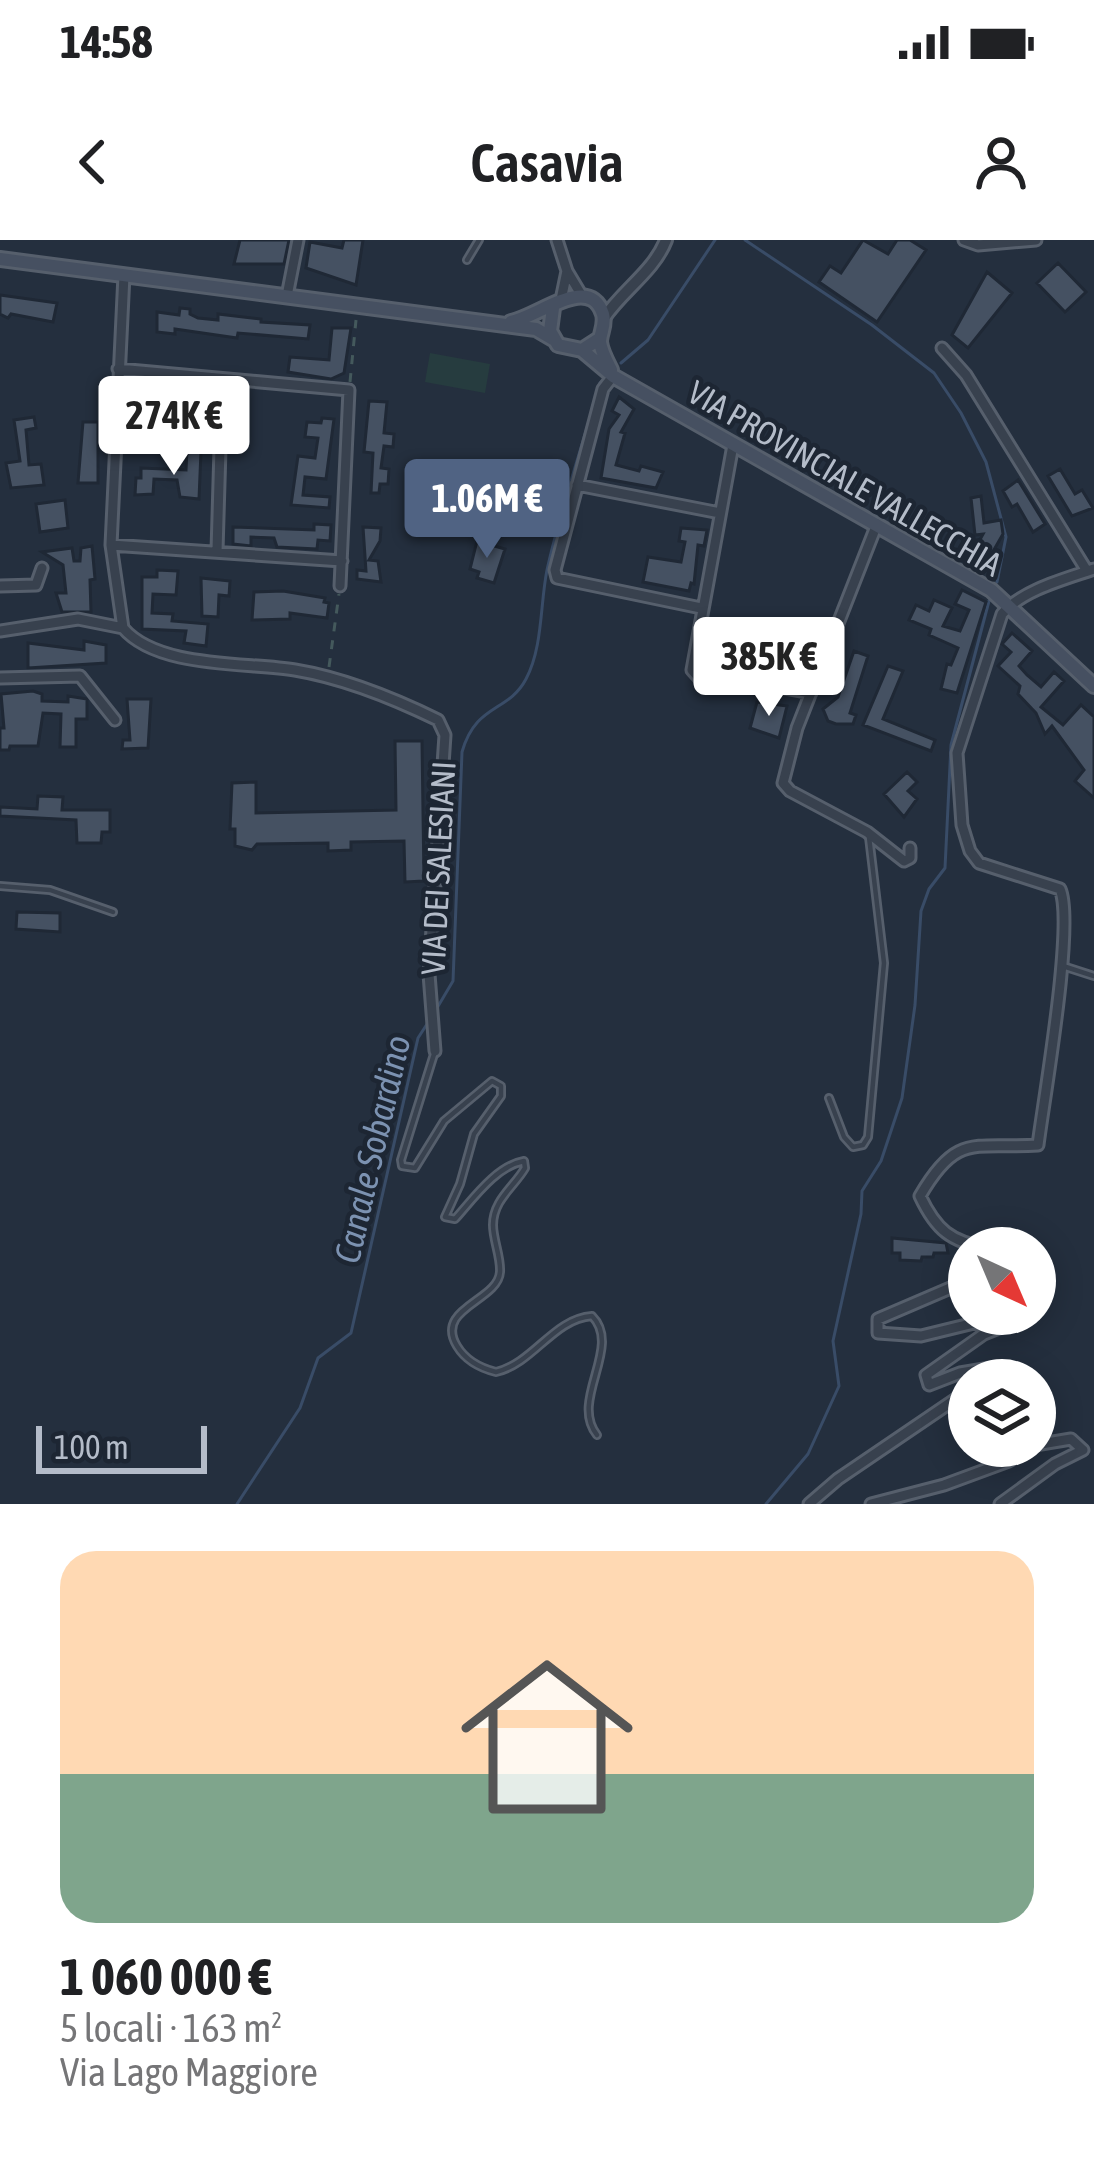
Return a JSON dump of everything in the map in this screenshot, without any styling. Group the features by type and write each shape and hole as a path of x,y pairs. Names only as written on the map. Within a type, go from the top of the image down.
{"main road":[{"name":"VIA PROVINCIALE VALLECCHIA","path":"0,259 536,329 566,349 582,350 614,376 733,446 991,590 1094,686"},
{"name":"VIA PROVINCIALE VALLECCHIA","path":"492,326 587,298"},
{"path":"587,298 604,318 599,339 614,376"},
{"path":"553,339 548,323 557,304"},
{"path":"582,350 599,339"}],"street":[{"path":"287,296 298,240"},
{"path":"557,240 567,271 587,298 621,293"},
{"path":"604,318 621,293 652,265 666,240"},
{"path":"964,240 978,245 1036,240"},
{"path":"557,304 567,271"},
{"path":"123,628 111,545 124,274"},
{"path":"942,348 966,375 1090,570 1009,606 995,626 957,753 962,825 970,851 979,863 1060,889 1064,900 1038,1145 969,1144 937,1167 920,1196 931,1218 948,1233"},
{"path":"118,369 349,390 340,586"},
{"path":"614,376 603,388 555,570 557,578 700,608"},
{"path":"217,551 222,380"},
{"path":"733,446 692,670 695,676 811,693"},
{"path":"578,485 720,513"},
{"path":"877,524 797,728 783,783 867,832 904,861 910,858 910,848"},
{"path":"111,545 342,561"},
{"path":"0,586 36,585 42,568"},
{"name":"VIA DEI SALESIANI","path":"0,631 79,619 123,628 139,641 195,661 293,670 327,679 438,720 445,735 429,974 435,1051"},
{"path":"0,678 80,676 115,720"},
{"path":"948,1289 878,1318 878,1333 921,1336 948,1329"},
{"path":"949,1359 983,1335"},
{"path":"948,1359 926,1375 929,1385 948,1378"},
{"path":"809,1504 948,1404"},
{"path":"1056,1441 1071,1439 1083,1450 1056,1464"},
{"path":"871,1504 991,1467"},
{"path":"1000,1504 1051,1467"}],"lane":[{"path":"467,260 479,240"},
{"path":"829,1098 844,1137 854,1147 863,1145 868,1136 884,963 867,832"},
{"path":"0,886 50,890 113,912"},
{"path":"1060,965 1094,976"},
{"name":"VIA DEI SALESIANI","path":"435,1051 402,1166 416,1168 444,1121 492,1081 501,1086 501,1096 474,1134 446,1217 455,1219 516,1161 524,1161 525,1168 496,1206 493,1222 501,1274 495,1285 460,1313 454,1322 454,1339 470,1360 496,1372 523,1363 573,1319 592,1316 601,1329 601,1346 587,1415 597,1435"}],"path":[{"path":"349,390 358,306"},
{"path":"327,679 340,586"}],"green space":[{"path":"430,353 490,364 485,393 425,382"}],"building":[{"path":"240,240 289,240 284,264 234,264"},
{"path":"344,240 363,240 356,285 306,268 310,242 342,248"},
{"path":"863,240 888,254 897,240 910,240 926,250 877,322 819,282 830,266 841,273"},
{"path":"1058,263 1086,292 1065,312 1037,283"},
{"path":"987,272 1012,293 968,348 952,335"},
{"path":"0,295 57,303 53,322 0,314"},
{"path":"180,308 190,309 198,318 218,320 218,314 310,325 308,339 238,333 237,338 175,329 175,334 157,332 157,312 179,315"},
{"path":"332,328 351,328 344,373 331,379 288,372 290,357 329,360"},
{"path":"619,397 634,409 621,432 625,433 616,465 663,472 656,488 601,478 609,429 619,415 612,411"},
{"path":"369,401 387,402 384,433 394,434 393,447 384,446 381,468 389,469 388,484 380,484 379,493 371,493 373,453 364,452"},
{"path":"34,417 36,428 26,430 29,465 41,464 44,485 11,488 6,463 20,461 14,420"},
{"path":"322,418 334,419 326,479 305,477 303,495 330,497 329,508 291,505 298,456 315,458 318,438 305,437 307,422 321,423"},
{"path":"83,422 98,422 98,483 78,483"},
{"path":"187,450 201,451 199,499 180,497 177,480 154,479 153,494 135,495 141,468 186,470"},
{"path":"1060,469 1075,494 1082,490 1093,508 1072,516 1048,476"},
{"path":"1018,480 1045,524 1033,532 1017,504 1012,507 1003,491"},
{"path":"981,496 984,523 1001,520 1003,534 987,562 972,554 983,534 975,535 971,498"},
{"path":"65,500 68,528 40,532 36,504"},
{"path":"314,524 331,525 330,541 318,540 317,549 277,547 274,538 251,537 251,546 233,544 233,527 314,530"},
{"path":"363,527 381,528 380,541 369,560 378,561 381,582 357,579 357,570 366,571"},
{"path":"681,528 707,530 704,546 698,545 694,584 689,591 643,582 648,557 681,562 685,542 679,541"},
{"path":"477,541 505,549 494,583 477,578 479,572 470,569"},
{"path":"92,546 91,612 62,612 56,593 66,593 63,565 42,552 72,548 74,561 80,561 81,548"},
{"path":"157,570 178,571 176,595 153,594 152,613 173,614 172,621 208,624 206,646 184,643 186,631 142,629 142,577 157,577"},
{"path":"201,578 230,581 229,596 219,595 218,617 202,616"},
{"path":"962,590 986,602 957,693 941,689 947,664 951,665 958,648 909,620 916,605 929,611 934,600 952,608 943,626 960,631 969,610 955,604"},
{"path":"254,592 325,598 327,618 290,613 290,619 252,620"},
{"path":"1012,633 1032,651 1019,666 1027,675 1041,687 1054,672 1064,681 1041,707 1063,725 1081,705 1094,717 1094,798 1075,781 1084,770 1052,726 1045,734 1036,713 1018,694 1020,686 998,666 1011,652 1002,644"},
{"path":"84,641 106,645 106,663 28,668 28,643 84,650"},
{"path":"854,651 868,656 850,713 856,715 853,724 836,724 828,721 823,709 838,697"},
{"path":"888,666 903,671 883,719 935,740 931,751 863,725"},
{"path":"1,694 42,694 42,701 68,702 68,696 87,699 87,719 76,719 76,747 60,747 61,714 43,713 38,746 0,750 0,728 4,728"},
{"path":"127,699 151,699 148,748 122,749 123,740 130,740"},
{"path":"757,702 787,706 779,738 750,728"},
{"path":"395,741 422,741 424,881 405,882 404,841 351,842 351,850 328,851 328,843 257,844 252,850 235,846 235,829 230,829 232,783 256,782 256,813 396,810"},
{"path":"907,772 917,782 908,791 917,799 904,817 884,794"},
{"path":"38,796 63,797 62,810 110,810 110,832 102,832 101,843 77,843 76,820 0,816 0,807 37,809"},
{"path":"17,912 60,913 60,932 16,929"},
{"path":"892,1238 946,1243 948,1253 934,1253 921,1261 900,1260 900,1253 892,1253"}],"waterway":[{"name":"Canale Sobardino","path":"621,363 648,340 715,240"},
{"path":"745,240 934,373 986,462 1006,537 997,582"},
{"name":"Canale Sobardino","path":"437,1008 453,981 462,752 475,725 519,690 531,667 553,546 605,378"},
{"path":"766,1504 808,1454 839,1386 833,1341 862,1191 881,1161 902,1098 921,911 929,889 945,868 951,745 989,601"},
{"name":"Canale Sobardino","path":"237,1504 300,1408 318,1358 351,1333 418,1038 429,1021"}]}
